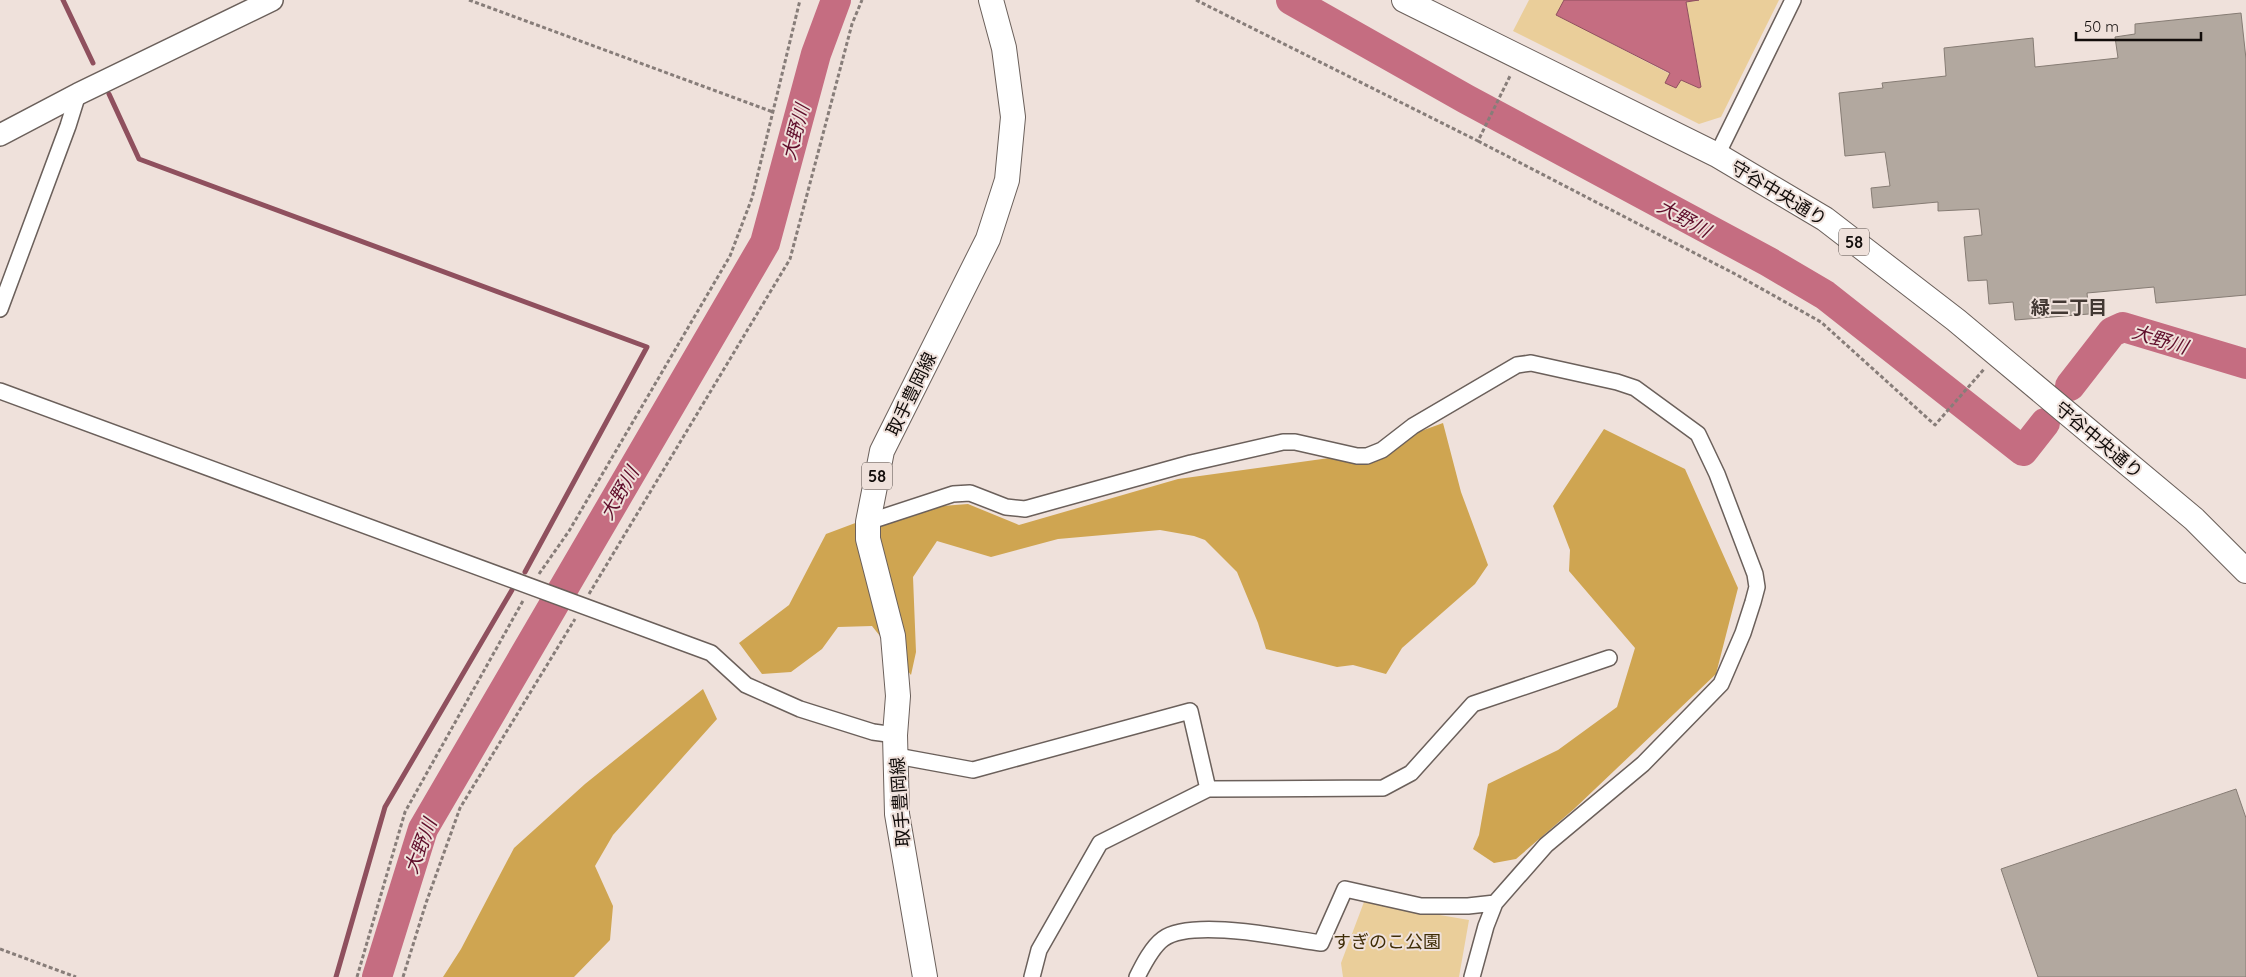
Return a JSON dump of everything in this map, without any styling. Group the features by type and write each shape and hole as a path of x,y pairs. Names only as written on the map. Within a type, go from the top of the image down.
{"main road":[{"name":"取手豊岡線","path":"925,977 897,814 896,745 898,696 893,636 868,539 868,522 882,451 988,239 1007,180 1013,117 1004,48 991,0"},
{"name":"守谷中央通り","path":"1404,0 1717,155 1824,219 1956,320 2194,519 2246,571"}],"street":[{"path":"0,135 78,94 272,0"},
{"path":"1717,155 1793,0"},
{"path":"0,309 68,126 78,94"},
{"path":"868,522 954,494 970,493 1006,507 1025,509 1191,463 1283,442 1295,442 1357,456 1367,456 1382,450 1413,426 1517,364 1530,363 1618,382 1635,388 1698,434 1717,474 1755,574 1757,587 1743,634 1722,684 1643,764 1546,845 1495,903 1486,926 1472,977"},
{"path":"0,391 711,653 746,685 800,709 873,732 896,745 973,770 1190,710 1208,789"},
{"path":"1032,977 1039,950 1100,843 1208,789 1383,788 1410,773 1474,704 1609,658"},
{"path":"1137,977 1163,939 1187,930 1217,929 1321,943 1345,889 1421,906 1468,906 1495,903"}],"path":[{"path":"469,0 773,112"},
{"path":"356,977 405,812 531,587 569,531 730,256 752,198 800,0"},
{"path":"403,977 426,903 460,808 790,259 852,24 862,0"},
{"path":"1196,0 1478,141 1737,275 1821,322 1935,425 1975,379"},
{"path":"1478,141 1520,58"},
{"path":"0,948 76,977"}],"green space":[{"path":"1529,0 1564,0 1557,15 1670,74 1666,83 1676,88 1681,80 1699,88 1701,86 1686,2 1699,0 1779,0 1721,117 1699,124 1513,31"},
{"name":"すぎのこ公園","path":"1364,902 1469,920 1459,977 1343,977 1341,963"}],"shaded area":[{"path":"1564,0 1699,0 1686,2 1701,87 1699,88 1681,80 1676,88 1665,83 1670,73 1556,15"},
{"path":"1443,423 1461,492 1488,565 1475,584 1402,648 1386,674 1353,665 1337,667 1266,649 1258,623 1237,572 1205,540 1194,536 1160,530 1058,539 991,557 937,541 913,577 916,652 911,675 872,626 838,627 822,649 791,672 762,674 739,643 789,605 826,534 890,510 968,504 1019,525 1178,479 1358,454"},
{"path":"1604,429 1685,469 1738,588 1716,674 1574,809 1516,859 1494,863 1473,849 1479,835 1488,784 1558,750 1617,707 1635,648 1569,571 1570,550 1553,506"},
{"path":"703,689 717,719 613,835 595,866 613,906 610,940 574,977 443,977 461,949 514,848 585,784"}],"building":[{"path":"2241,13 2246,59 2246,295 2156,303 2154,287 2087,293 2089,314 2015,320 2013,302 1989,304 1987,280 1968,281 1964,237 1982,235 1979,209 1938,211 1938,202 1873,208 1871,188 1890,186 1885,152 1845,156 1839,93 1883,88 1882,83 1946,76 1944,48 2033,38 2035,67 2118,58 2115,37 2135,34 2135,24"},
{"path":"2236,789 2246,818 2246,977 2038,977 2001,869"}],"waterway":[{"path":"63,0 93,63"},
{"name":"大野川","path":"377,977 423,829 765,243 816,54 836,0"},
{"name":"大野川","path":"1291,0 1466,99 1769,262 1825,295 2023,451 2045,423"},
{"path":"109,94 139,159 647,347 525,572"},
{"name":"大野川","path":"2070,386 2112,332 2123,327 2246,364"},
{"path":"336,977 385,807 512,590"}],"district":[{"name":"緑二丁目","path":"2069,307"}]}
